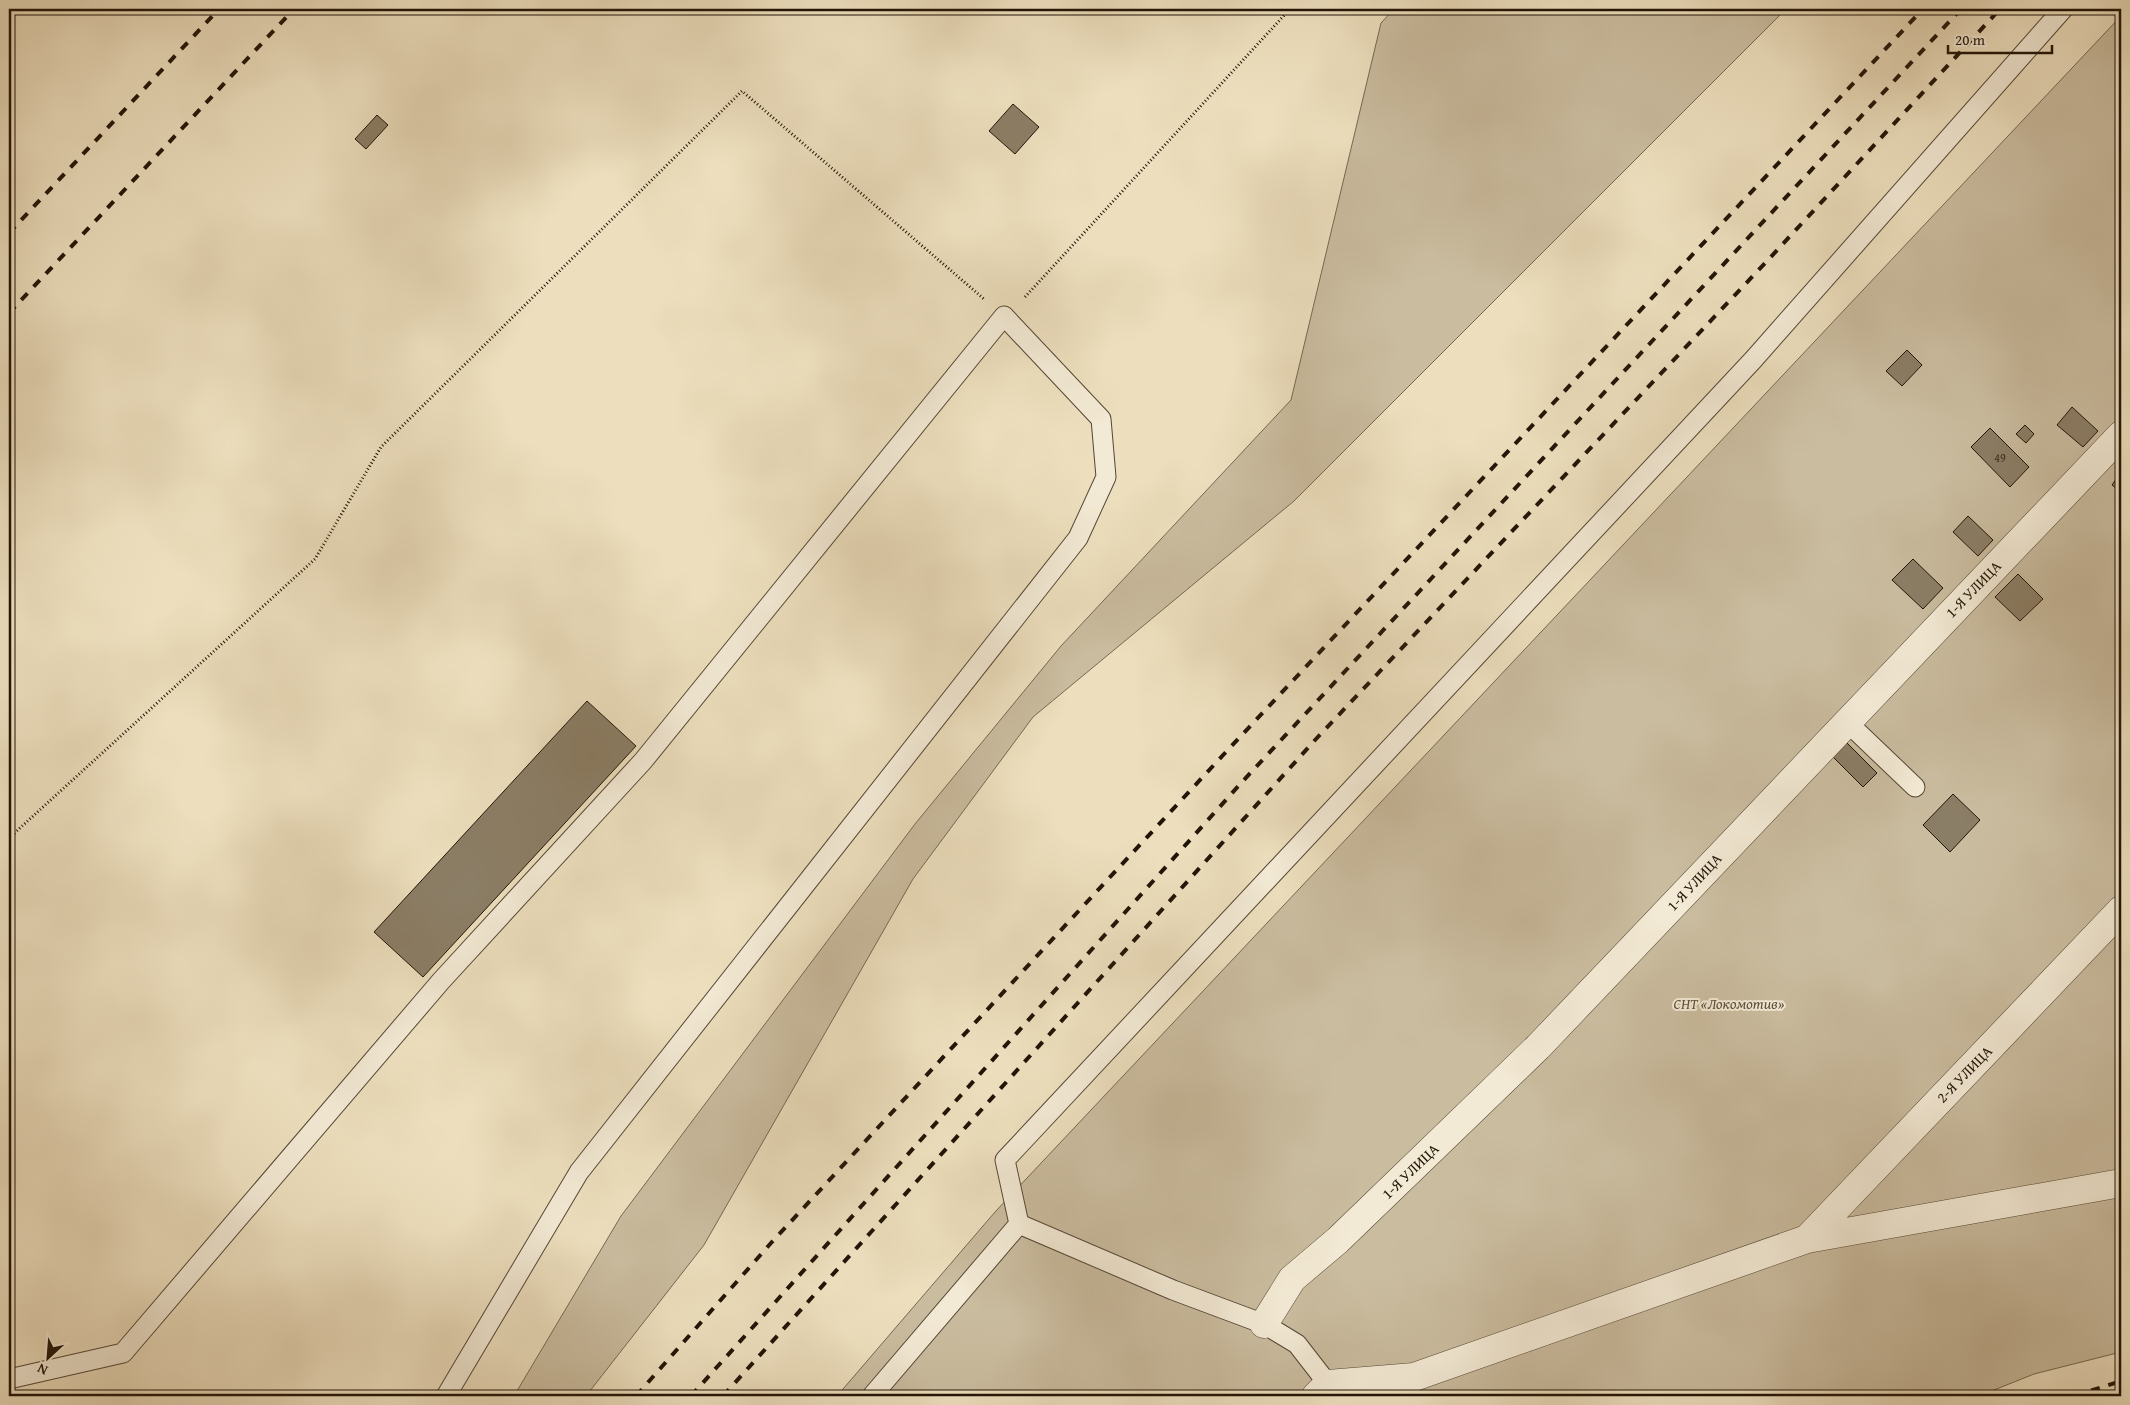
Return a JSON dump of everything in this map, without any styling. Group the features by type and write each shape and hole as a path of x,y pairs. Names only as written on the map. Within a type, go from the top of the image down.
{"street":[{"name":"1-Я УЛИЦА","path":"1264,1324 1292,1279 1338,1240 1538,1047 1846,721 2121,435"},
{"name":"2-Я УЛИЦА","path":"1807,1239 2121,910"},
{"path":"1322,1390 1414,1377 1807,1239 2121,1183"}],"lane":[{"path":"1019,1224 1005,1160 1753,360 2063,9"},
{"path":"9,1379 123,1354 442,981 644,760 1004,316 1101,419 1106,477 1078,538 579,1172 446,1396"},
{"path":"1846,721 1915,787"},
{"path":"1019,1224 1173,1290 1264,1324 1297,1344 1322,1390"},
{"path":"872,1396 1019,1224"}],"path":[{"path":"9,838 315,559 381,447 742,90 1004,316 1036,287 1290,9"}],"green space":[{"path":"1394,9 1786,9 1294,501 1033,717 913,879 704,1245 586,1396 514,1396 621,1216 915,824 1061,646 1291,400 1381,23"},
{"name":"СНТ «Локомотив»","path":"2121,16 2121,1352 2034,1374 1979,1396 837,1396 995,1212"}],"building":[{"path":"1013,104 1039,127 1015,154 989,131"},
{"path":"377,115 388,125 366,149 355,139"},
{"path":"1907,350 1922,365 1902,386 1886,371"},
{"path":"2072,407 2098,431 2083,447 2057,425"},
{"path":"2025,425 2034,434 2026,443 2016,434"},
{"path":"1990,428 2029,467 2010,487 1971,447"},
{"path":"2121,472 2121,492 2112,485"},
{"path":"1968,516 1993,540 1978,556 1953,532"},
{"path":"1913,559 1943,588 1923,609 1892,580"},
{"path":"2018,574 2043,599 2020,621 1995,597"},
{"path":"587,701 636,746 423,977 374,932"},
{"path":"1845,741 1877,773 1863,787 1831,755"},
{"path":"1953,794 1980,820 1950,852 1923,825"}],"railway":[{"path":"9,233 219,9"},
{"path":"9,313 294,9"},
{"path":"636,1396 771,1243 1225,753 1923,9"},
{"path":"691,1396 1242,782 1961,9"},
{"path":"723,1396 1316,739 1768,260 2000,9"},
{"path":"2074,1396 2121,1381"}]}
